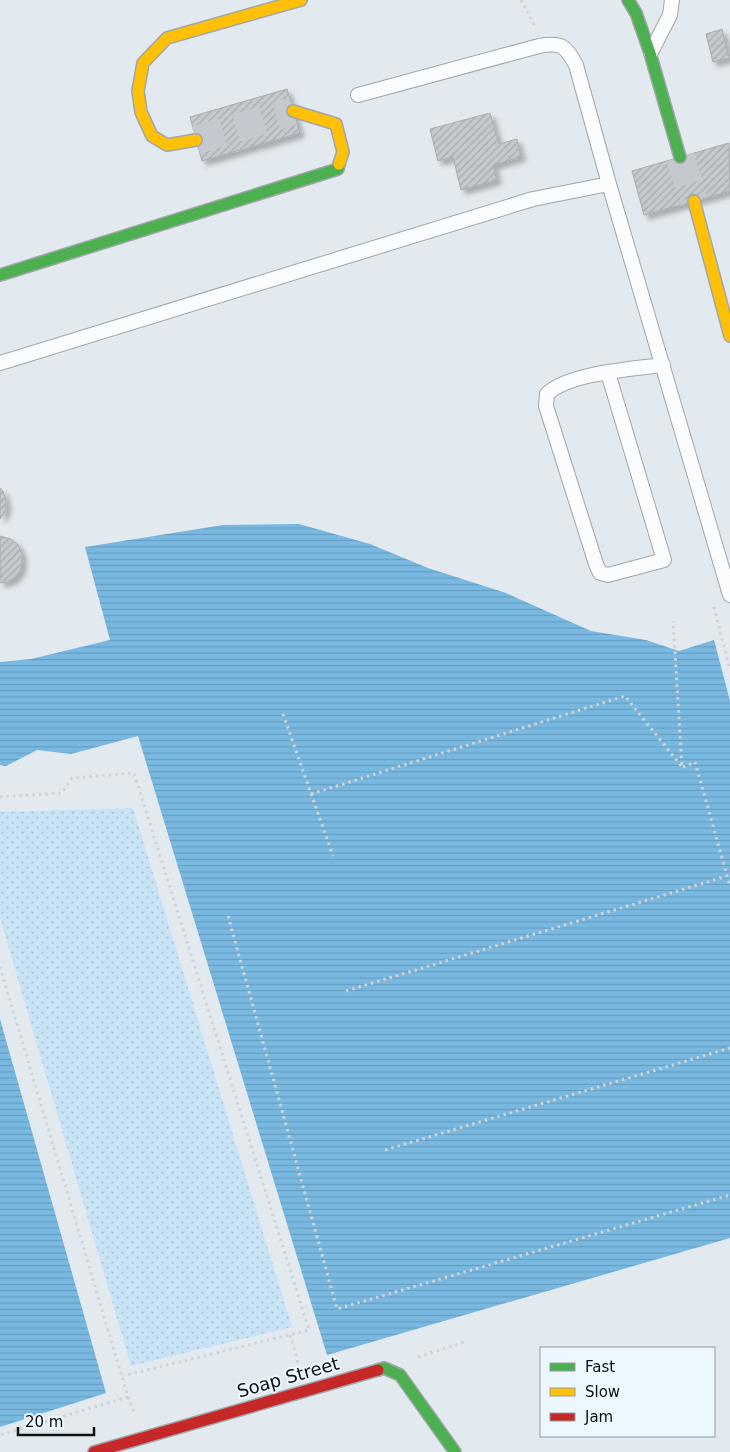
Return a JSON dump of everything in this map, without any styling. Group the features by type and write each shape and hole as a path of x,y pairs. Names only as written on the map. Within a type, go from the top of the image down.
{"street":[{"path":"196,140 167,145 152,136 141,112 138,91 143,63 167,38 301,0"},
{"path":"628,0 636,13 650,53 680,157"},
{"path":"0,275 338,169 344,152 336,124 293,111"},
{"path":"694,201 730,336"},
{"name":"Soap Street","path":"94,1452 384,1368 400,1376 455,1452"}],"lane":[{"path":"650,53 670,16 672,0"},
{"path":"358,94 539,46 554,43 568,50 576,65 730,596"},
{"path":"0,363 533,200 609,184"},
{"path":"608,372 664,560 608,576 600,573 596,564 546,406 547,394 554,387 576,379 608,372 663,365"}],"path":[{"path":"521,0 537,30"},
{"path":"673,620 682,767"},
{"path":"311,794 625,696 682,767"},
{"path":"283,714 333,856"},
{"path":"682,767 695,762 730,886"},
{"path":"0,797 62,793 72,778 134,773 309,1330 123,1376"},
{"path":"346,991 727,876"},
{"path":"228,916 336,1309 730,1195"},
{"path":"0,967 128,1397 0,1435"},
{"path":"385,1150 730,1048"},
{"path":"418,1357 465,1342"}],"shaded area":[{"path":"133,808 292,1327 131,1366 0,918 0,812"}],"water":[{"path":"299,524 370,544 428,568 506,593 591,631 646,640 679,651 714,640 730,701 730,1238 327,1355 138,736 71,754 37,750 6,766 0,765 0,662 31,659 110,640 85,547 223,525"},
{"path":"0,1019 106,1393 0,1427"}],"building":[{"path":"722,29 729,58 713,62 706,34"},
{"path":"287,89 300,133 202,161 190,117"},
{"path":"490,113 499,144 517,139 521,157 493,165 497,180 461,190 453,157 438,161 430,129"},
{"path":"729,143 730,191 644,215 632,171"},
{"path":"0,488 6,500 6,510 0,519"},
{"path":"0,536 11,539 18,545 22,554 22,563 20,571 14,578 0,583"}],"tunnel":[{"path":"196,140 293,111"},
{"path":"680,157 694,201"}],"traffic: fast":[{"path":"628,0 636,13 650,53 680,157"},
{"path":"0,275 338,169 339,164"},
{"path":"378,1370 384,1368 400,1375 455,1452"}],"traffic: slow":[{"path":"196,140 167,145 152,136 141,112 138,91 143,63 167,38 301,0"},
{"path":"293,111 336,124 343,152 339,164"},
{"path":"694,201 730,336"}],"traffic: jam":[{"path":"94,1452 378,1370"}]}
